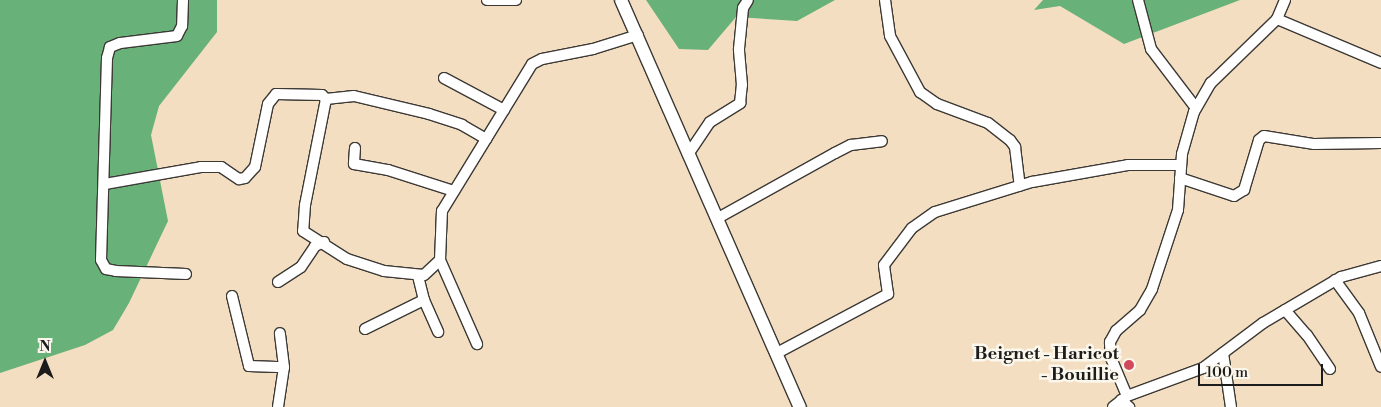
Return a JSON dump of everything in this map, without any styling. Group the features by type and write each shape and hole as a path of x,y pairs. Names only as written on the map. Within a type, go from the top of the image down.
{"main road":[{"path":"621,0 800,407"}],"street":[{"path":"183,0 182,26 177,36 120,43 110,47 107,58 101,260 106,268 186,274"},
{"path":"487,0 516,0"},
{"path":"689,153 710,122 740,103 742,84 739,49 743,8 748,0"},
{"path":"884,0 890,36 920,92 937,104 988,123 1010,140 1015,147 1020,186"},
{"path":"1138,0 1151,49 1196,108"},
{"path":"1129,407 1124,398 1111,358 1110,342 1116,331 1140,310 1152,289 1178,210 1180,165 1185,139 1196,108 1211,83 1277,19 1285,0"},
{"path":"1277,19 1381,63"},
{"path":"477,344 440,260 442,210 536,61 638,36"},
{"path":"444,78 504,110"},
{"path":"104,184 201,167 221,167 239,179 245,178 255,167 268,104 276,94 322,95 326,99 354,96 429,114 462,125 486,139"},
{"path":"326,99 302,227 306,233 324,242 347,259 418,276 433,269 440,260"},
{"path":"1180,178 1234,196 1244,190 1259,140 1264,136 1314,144 1381,143"},
{"path":"718,218 835,153 851,146 882,141"},
{"path":"356,148 354,164 388,170 454,191"},
{"path":"777,352 888,294 884,265 919,222 945,207 1020,186 1128,165 1180,165"},
{"path":"278,282 301,267 315,246 324,242"},
{"path":"1113,407 1124,398 1195,373 1285,310 1336,280 1352,272 1381,266"},
{"path":"418,276 424,300 438,332"},
{"path":"1336,280 1359,313 1381,367"},
{"path":"232,296 249,366 284,366"},
{"path":"365,330 424,300"},
{"path":"1285,310 1307,335 1330,369"},
{"path":"278,407 284,366 280,334"},
{"path":"1223,353 1231,407"}],"green space":[{"path":"0,0 217,0 217,32 159,106 151,135 168,221 129,303 113,330 85,345 0,373"},
{"path":"646,0 835,0 797,21 736,17 708,50 679,49"},
{"path":"1043,0 1240,0 1124,44 1060,6 1034,10"}],"place":[{"name":"Beignet - Haricot - Bouillie","path":"1129,365"}]}
